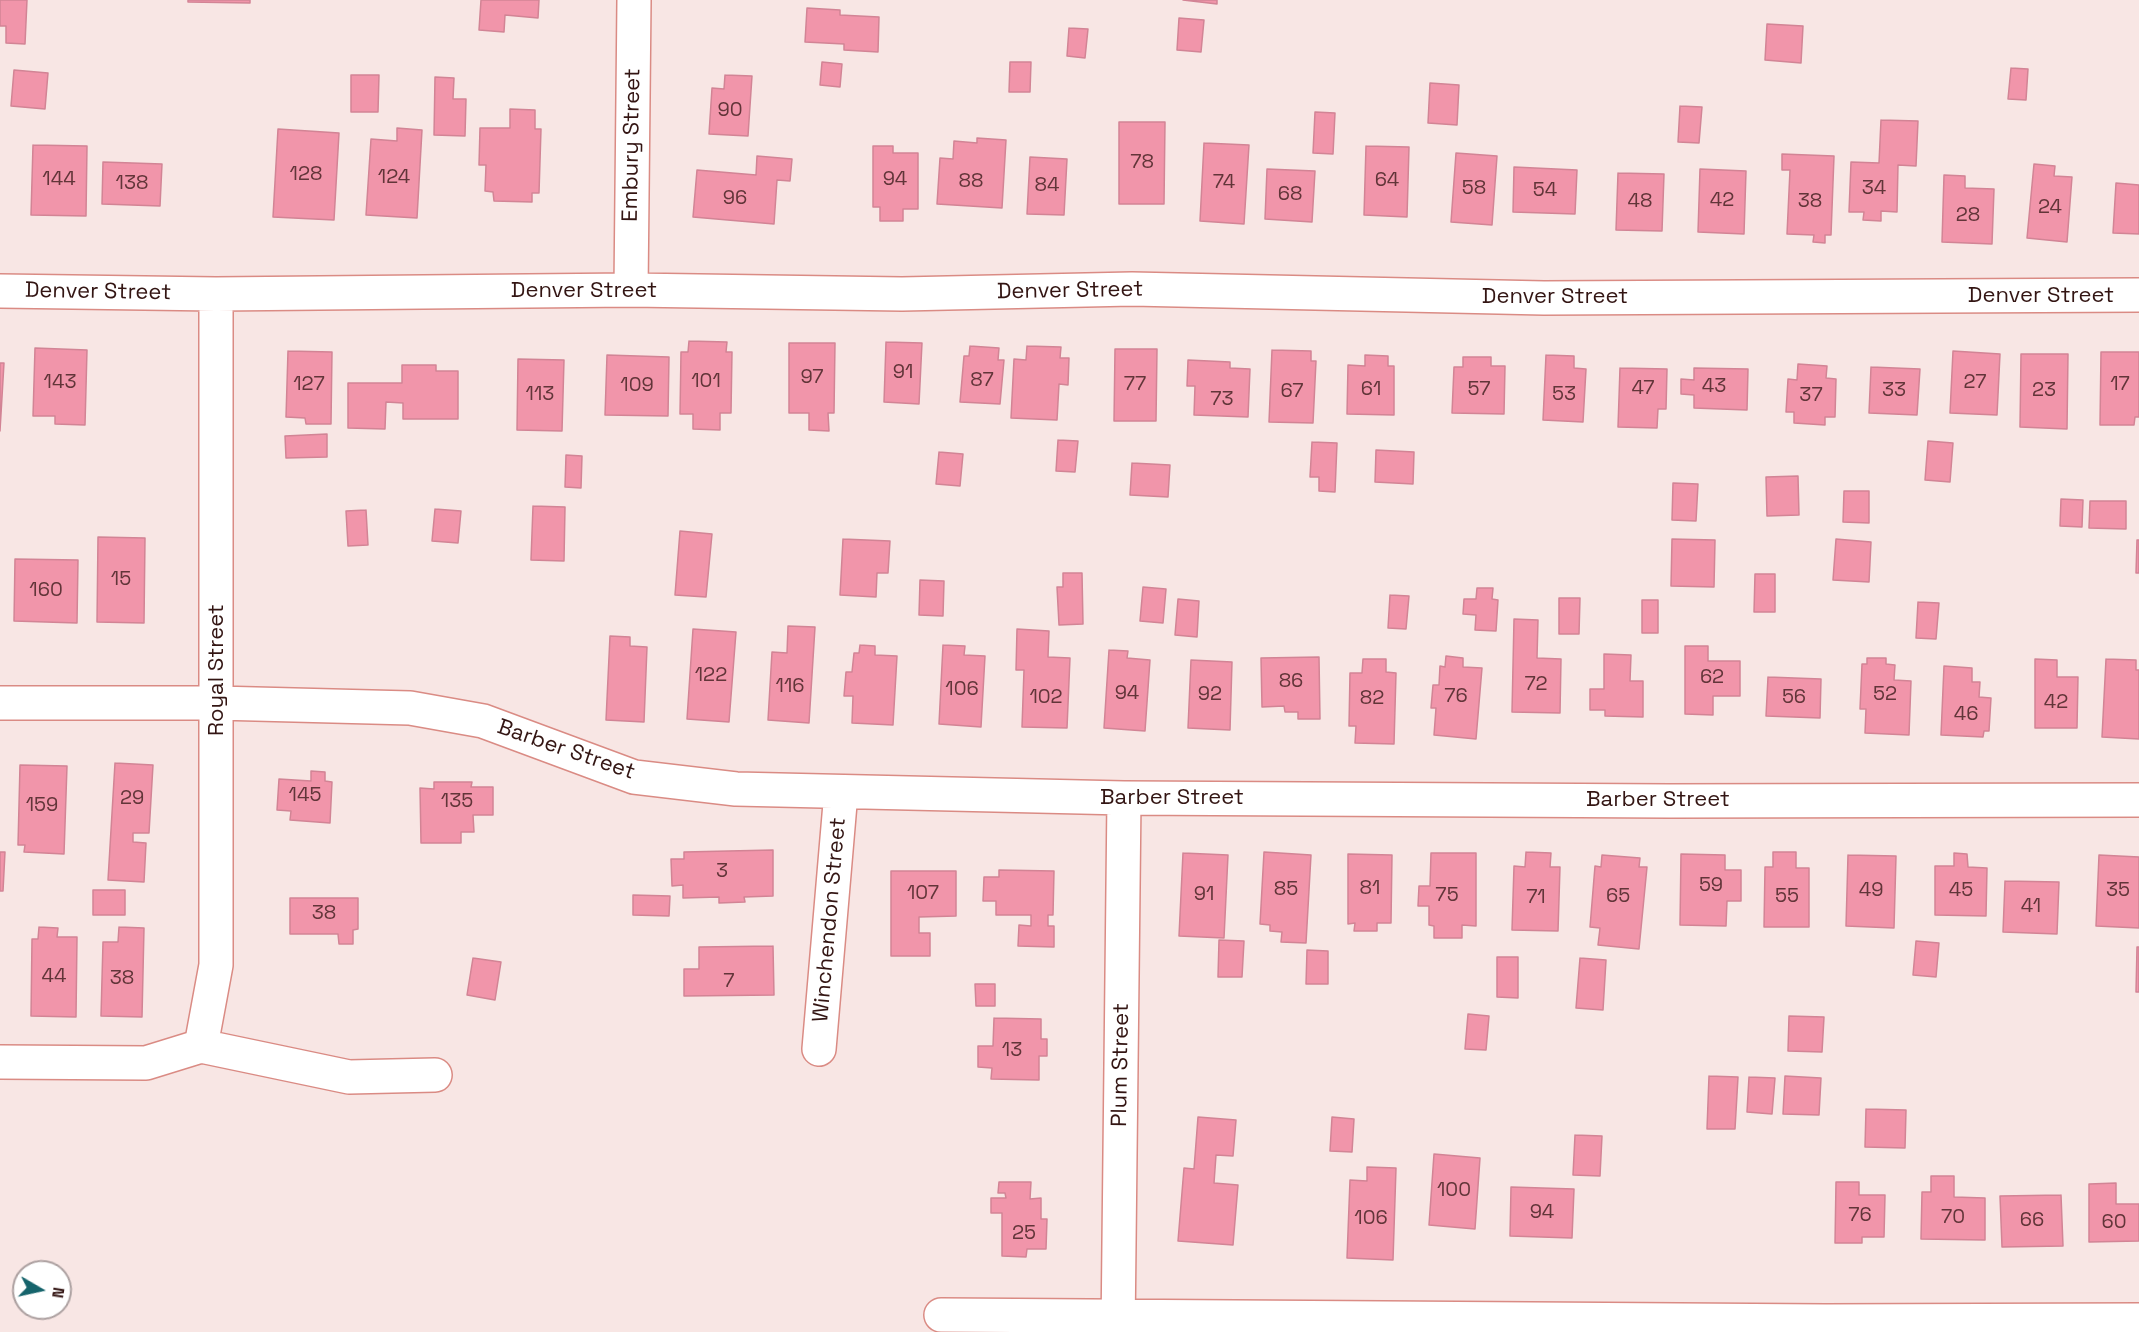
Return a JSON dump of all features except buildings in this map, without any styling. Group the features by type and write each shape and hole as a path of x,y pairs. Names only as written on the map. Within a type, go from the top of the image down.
{"street":[{"name":"Embury Street","path":"631,290 634,0"},
{"name":"Denver Street","path":"0,291 216,294 631,290 902,294 1132,289 1544,298 2139,295"},
{"name":"Royal Street","path":"201,1046 216,965 216,294"},
{"name":"Barber Street","path":"0,704 217,703 410,708 483,721 634,777 736,789 1124,798 1670,801 2139,800"},
{"name":"Winchendon Street","path":"819,1049 841,792"},
{"name":"Plum Street","path":"1118,1324 1124,798"},
{"path":"0,1062 146,1063 201,1046 350,1077 435,1075"},
{"path":"941,1315 1118,1324 2139,1320"}]}
